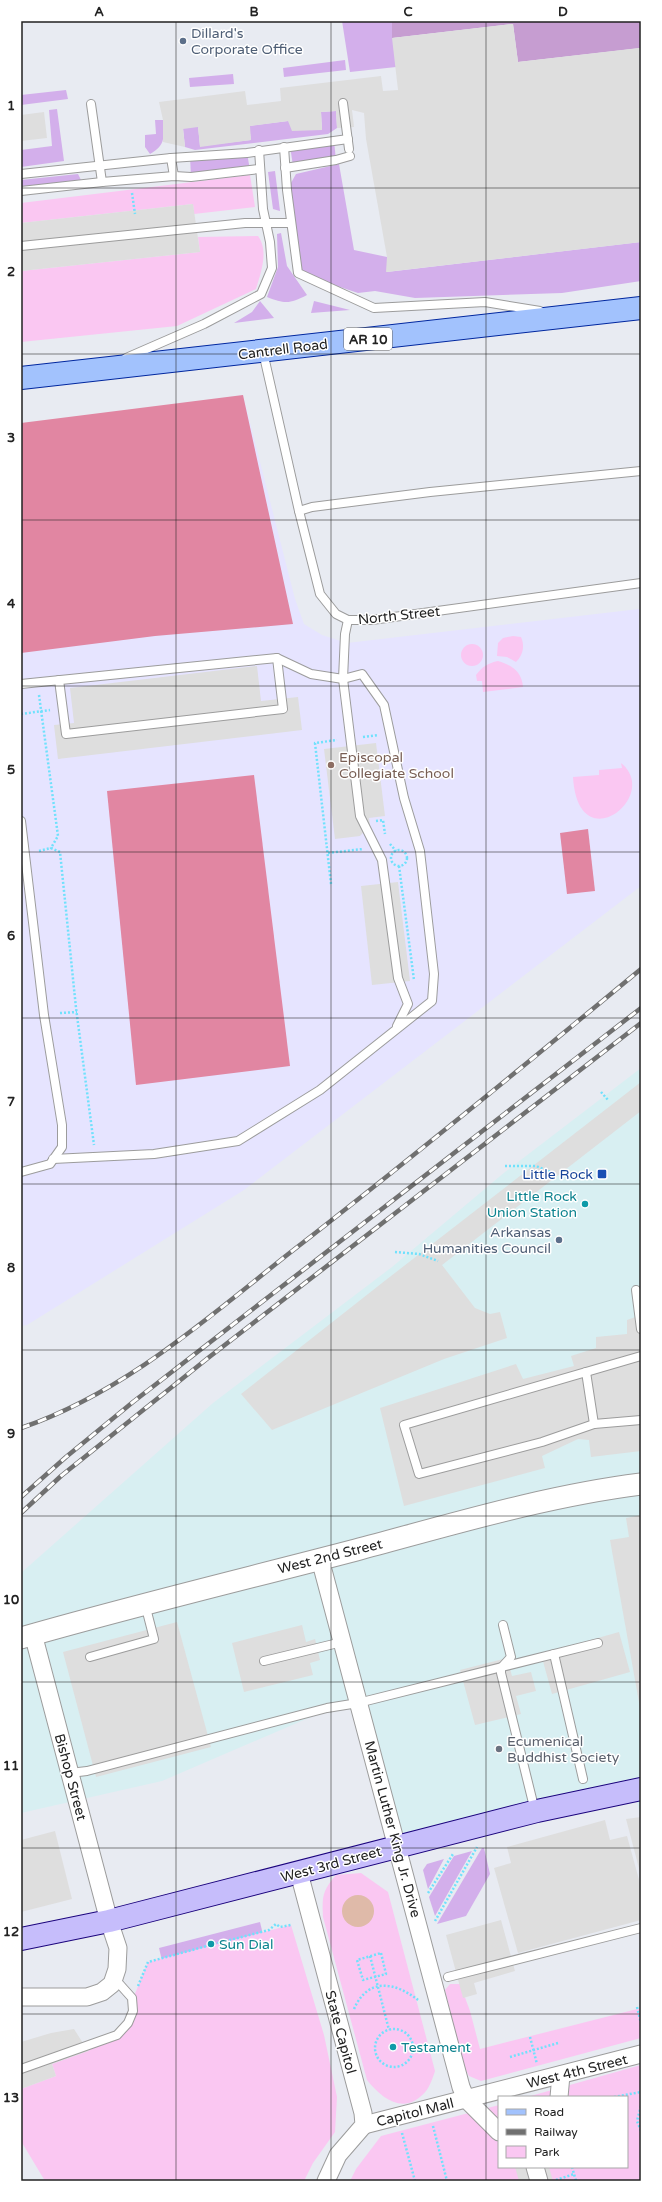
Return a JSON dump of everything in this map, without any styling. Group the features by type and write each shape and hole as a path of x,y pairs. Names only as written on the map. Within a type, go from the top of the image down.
{"main road":[{"name":"Cantrell Road","path":"21,378 96,371 641,308"},
{"name":"West 3rd Street","path":"21,1939 108,1920 299,1873 398,1846 536,1812 641,1789"}],"street":[{"name":"West 2nd Street","path":"27,1636 541,1502 595,1491 641,1484"},
{"name":"Martin Luther King Jr. Drive","path":"320,1559 466,2099"},
{"name":"Bishop Street","path":"27,1636 70,1773 108,1920 118,1948 115,1979"},
{"name":"State Capitol","path":"299,1873 363,2113 364,2125"},
{"path":"21,1997 87,1997 102,1992 112,1984 115,1979"},
{"name":"West 4th Street","path":"466,2099 641,2054"},
{"path":"559,2096 561,2075"},
{"name":"Capitol Mall","path":"364,2125 466,2099"},
{"path":"466,2099 498,2131"},
{"path":"327,2180 338,2155 364,2125"},
{"path":"535,2168 539,2181"}],"lane":[{"path":"285,168 336,160 350,152 343,103"},
{"path":"91,104 102,182"},
{"path":"21,174 99,167 171,158 248,153 259,150 348,139"},
{"path":"284,147 291,223 298,273 374,308 485,302 571,316"},
{"path":"96,371 204,324 261,294 272,268 259,169 259,150"},
{"path":"171,158 174,176"},
{"path":"21,191 174,176 191,177 259,169"},
{"path":"21,246 245,223 291,223"},
{"name":"North Street","path":"262,351 320,594 336,614 348,620 372,620 641,583"},
{"path":"299,511 312,507 430,492 641,471"},
{"path":"348,620 345,634 343,679 360,816 382,860 398,978 408,1004 396,1028"},
{"path":"59,680 66,734 283,709 277,658"},
{"path":"21,684 277,658 311,674 343,679 362,674 384,705 404,798 420,851 434,974 432,1001 396,1028 320,1090 238,1141 154,1154 53,1159"},
{"path":"21,821 44,1015 62,1125 62,1147 50,1164 21,1172"},
{"path":"636,1290 641,1329"},
{"path":"641,1356 404,1425 419,1474 542,1442 594,1424 641,1420"},
{"path":"586,1372 594,1424"},
{"path":"90,1658 154,1639 145,1604"},
{"path":"501,1668 511,1657 503,1625"},
{"path":"264,1661 342,1642"},
{"path":"70,1773 87,1771 320,1710 358,1703 598,1643"},
{"path":"554,1654 583,1779"},
{"path":"501,1668 536,1812"},
{"path":"448,1977 641,1928"},
{"path":"21,2069 117,2035 128,2022 133,2011 132,2001 126,1990 115,1979"}],"path":[{"path":"132,190 135,214"},
{"path":"39,695 58,836 51,848"},
{"path":"21,714 51,710"},
{"path":"357,738 383,734"},
{"path":"331,884 315,743 340,740"},
{"path":"39,850 51,848 60,852 76,1012 96,1157"},
{"path":"328,853 365,849"},
{"path":"399,866 405,862 407,858 405,853 400,850 396,851 392,857 393,862 399,866 414,980"},
{"path":"60,1013 76,1012"},
{"path":"601,1092 608,1100"},
{"path":"505,1166 536,1166 553,1173"},
{"path":"395,1252 419,1254 438,1261"},
{"path":"434,1923 477,1846"},
{"path":"426,1895 454,1853"},
{"path":"132,2001 148,1962 206,1946 211,1942 214,1944 269,1930 276,1924 280,1927 291,1925"},
{"path":"380,1953 386,1974 375,1976 363,1980 357,1960 380,1953"},
{"path":"370,1956 389,2030"},
{"path":"353,2012 363,1994 378,1986 397,1987 418,2000"},
{"path":"638,2009 641,2023"},
{"path":"389,2030 399,2030 405,2033 412,2043 413,2049 408,2061 397,2067 385,2065 380,2061 375,2050 378,2038 389,2030"},
{"path":"530,2037 537,2066"},
{"path":"510,2057 558,2043"},
{"path":"619,2096 641,2092"},
{"path":"641,2106 637,2121 641,2131"},
{"path":"433,2125 447,2181"},
{"path":"402,2134 415,2181"},
{"path":"572,2168 576,2181"},
{"path":"553,2181 574,2174"}],"shaded area":[{"path":"342,21 392,21 396,67 350,72"},
{"path":"392,21 641,21 641,48 518,62 513,24 392,38"},
{"path":"513,24 518,62 639,48 641,242 386,272 387,257 366,139 364,113 352,110 354,127 337,128 336,111 321,112 322,130 292,131 288,121 250,126 251,140 200,147 198,127 183,129 185,147 163,142 163,120 159,102 245,91 247,105 281,101 280,88 381,76 383,91 398,90 392,38"},
{"path":"345,60 346,70 284,77 283,68"},
{"path":"233,74 234,84 190,87 189,78"},
{"path":"66,90 68,99 21,105 21,95"},
{"path":"57,109 64,161 21,167 21,150 52,146 49,110"},
{"path":"336,111 337,128 328,134 195,150 185,147 183,128 198,126 200,146 251,140 249,126 288,121 322,130 321,112"},
{"path":"44,112 47,138 21,141 21,115"},
{"path":"155,120 163,120 163,140 162,144 150,154 145,147 145,135 156,134"},
{"path":"334,141 336,160 293,166 290,146"},
{"path":"247,153 250,170 191,177 190,156"},
{"path":"339,164 354,250 387,257 387,272 641,242 641,281 562,293 415,298 375,291 358,293 298,273 287,190 296,174"},
{"path":"275,171 280,211 273,209 268,172"},
{"path":"78,174 83,184 21,191 21,180"},
{"path":"193,204 200,252 21,271 21,223"},
{"path":"281,233 287,266 307,295 287,302 278,301 267,297 278,267 277,234"},
{"path":"260,301 274,318 234,323 252,312"},
{"path":"314,301 350,310 311,313"},
{"name":"Episcopal Collegiate School","path":"243,395 295,599 304,624 322,635 347,643 639,609 641,886 244,1190 27,1325 21,1326 21,426"},
{"path":"243,395 293,624 155,636 21,653 21,423"},
{"path":"257,666 261,701 298,697 302,730 58,759 54,725 74,723 70,688"},
{"path":"376,743 385,816 369,818 370,825 360,836 335,839 324,749"},
{"path":"254,775 290,1066 136,1085 107,791"},
{"path":"588,829 595,891 567,894 560,833"},
{"path":"398,882 410,981 372,985 361,886"},
{"path":"641,1068 641,1818 632,1781 402,1835 362,1695 162,1781 21,1813 21,1573 213,1403 392,1267 505,1172"},
{"path":"641,1082 641,1111 442,1265 475,1308 490,1314 500,1312 507,1338 444,1359 272,1430 241,1394 382,1283"},
{"path":"641,1315 641,1451 591,1457 589,1440 578,1439 542,1456 545,1468 404,1506 380,1408 516,1364 523,1379 574,1366 571,1356 596,1348 596,1337 627,1334 627,1320"},
{"path":"641,1515 640,1708 610,1540 629,1537 626,1518"},
{"path":"177,1622 211,1747 96,1777 63,1652"},
{"path":"302,1625 306,1642 315,1639 320,1660 310,1663 313,1675 244,1692 232,1643"},
{"path":"619,1632 630,1672 552,1694 541,1654"},
{"path":"507,1658 512,1676 531,1672 536,1691 516,1696 521,1714 475,1725 460,1670"},
{"path":"641,1817 641,1876 626,1819"},
{"path":"605,1820 610,1840 627,1836 641,1887 641,1920 518,1953 494,1868 511,1863 507,1847"},
{"path":"55,1831 72,1899 21,1912 21,1840"},
{"path":"482,1848 484,1848 490,1874 466,1916 437,1924"},
{"path":"472,1851 435,1916 429,1897 454,1856"},
{"path":"444,1859 428,1889 423,1870 427,1864"},
{"path":"355,1895 361,1895 370,1899 374,1911 370,1923 361,1927 355,1927 346,1923 342,1914 342,1908 346,1899"},
{"path":"501,1920 515,1971 474,1983 477,1994 463,1998 446,1935"},
{"path":"260,1922 265,1943 164,1969 159,1948"},
{"path":"74,2029 88,2051 52,2064 56,2076 21,2089 21,2042 51,2033"},
{"path":"515,2168 549,2168 553,2181 519,2181"}],"green space":[{"path":"250,175 255,207 194,214 193,204 21,223 21,203"},
{"path":"258,236 264,255 262,269 256,289 177,326 21,342 21,271 200,252 198,237"},
{"path":"513,636 521,637 523,644 522,653 516,662 507,657 497,656 498,643 503,638"},
{"path":"468,644 476,644 483,651 483,659 476,666 468,666 461,659 461,651"},
{"path":"498,661 512,667 518,673 521,677 523,687 483,692 482,681 477,681 476,675 486,666"},
{"path":"621,763 631,777 632,791 625,804 614,814 601,819 588,815 578,802 573,777 599,775 599,770 622,768"},
{"path":"361,1873 388,1892 435,2071 426,2091 418,2099 410,2103 402,2104 387,2099 367,2080 323,1917 323,1899 325,1890 336,1875"},
{"path":"291,1925 324,2035 337,2097 335,2132 313,2163 304,2181 45,2181 21,2141 21,2089 56,2076 52,2064 88,2051 128,2023 132,2001 148,1962"},
{"path":"450,1984 460,1984 470,2011 480,2049 641,2008 641,2038 481,2081 469,2076 464,2066 445,1990"},
{"path":"641,2065 641,2181 350,2181 356,2169 381,2136 498,2105 498,2168 628,2168 628,2096 531,2096"}],"railway":[{"path":"21,1428 58,1413 94,1395 128,1375 193,1330 421,1149 641,969"},
{"path":"21,1497 66,1457 133,1402 641,1008"},
{"path":"21,1513 61,1476 208,1358 641,1023"}],"place":[{"name":"Dillard's Corporate Office","path":"183,41"},
{"name":"Episcopal Collegiate School","path":"331,765"},
{"name":"Little Rock","path":"602,1174"},
{"name":"Little Rock Union Station","path":"585,1204"},
{"name":"Arkansas Humanities Council","path":"559,1240"},
{"name":"Ecumenical Buddhist Society","path":"499,1749"},
{"name":"Sun Dial","path":"211,1944"},
{"name":"Testament","path":"393,2047"}]}
